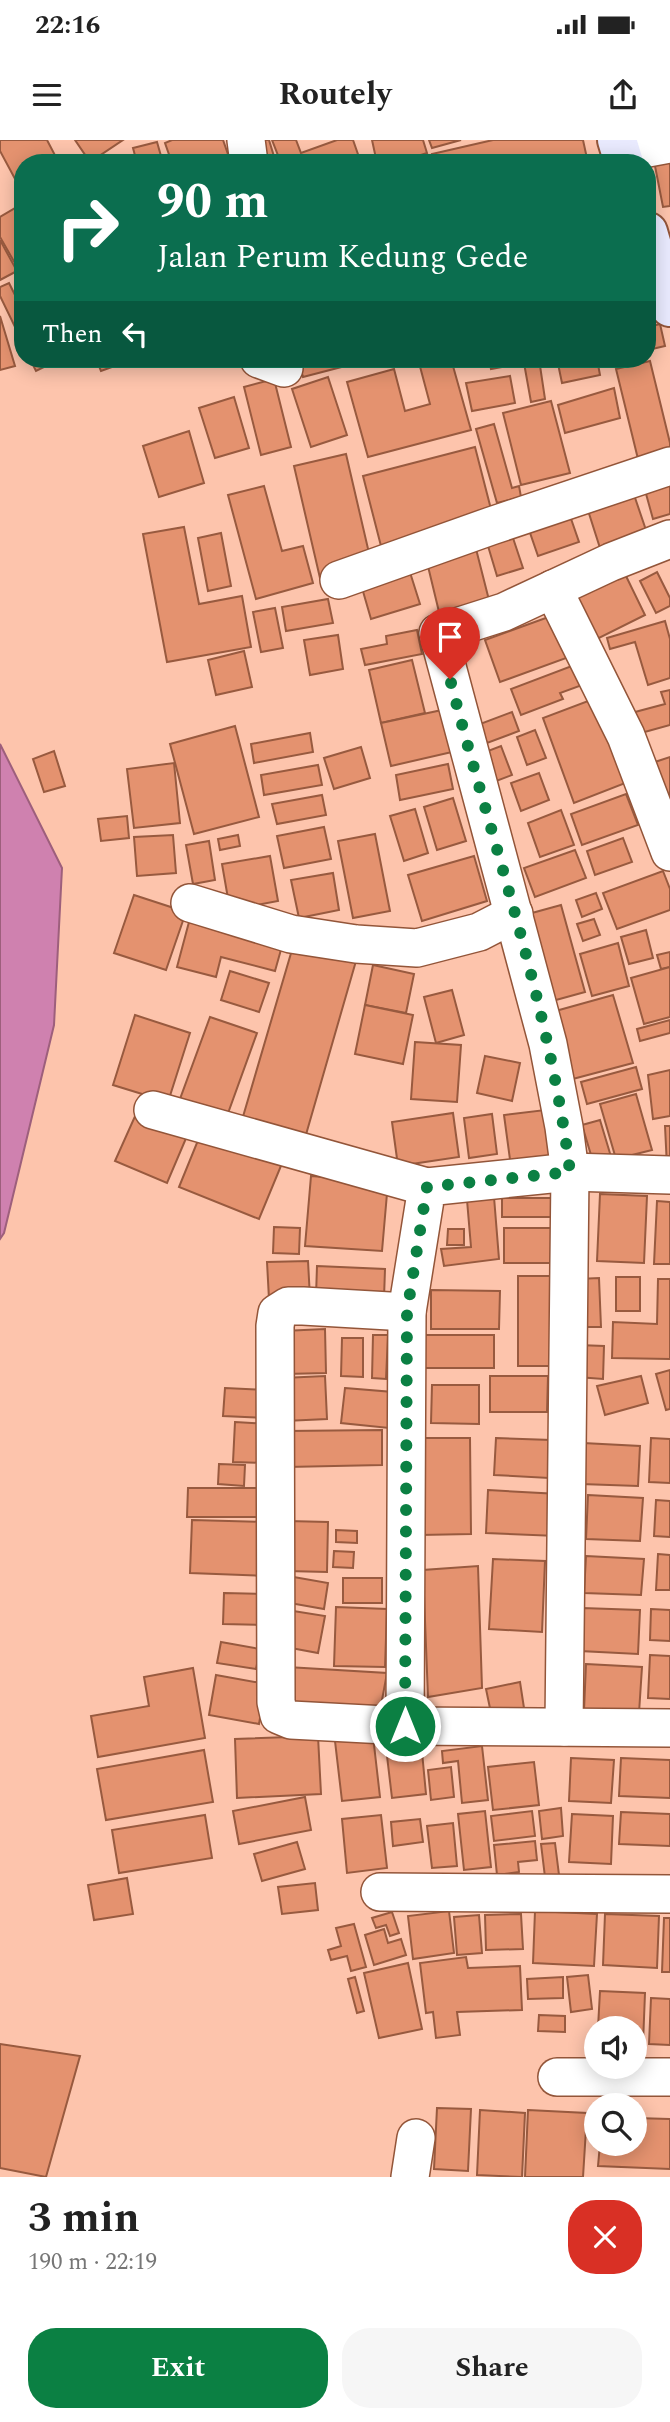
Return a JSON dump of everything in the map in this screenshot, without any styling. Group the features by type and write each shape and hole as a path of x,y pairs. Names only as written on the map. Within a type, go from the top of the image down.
{"street":[{"path":"621,152 670,144"},
{"path":"656,257 669,298"},
{"path":"339,580 670,466"},
{"path":"564,1727 570,1172 548,1044 438,633 504,612 611,562 670,539"},
{"path":"553,589 626,736 670,852"},
{"path":"190,903 291,933 356,944 417,948 479,932 514,914"},
{"path":"153,1110 427,1187 570,1172 670,1175"},
{"path":"405,1726 407,1312 427,1187"},
{"path":"407,1312 288,1306 277,1313 276,1688 279,1715 291,1720 405,1726 670,1728"},
{"path":"380,1892 670,1894"},
{"path":"557,2077 670,2077"},
{"path":"410,2177 415,2138"}],"shaded area":[{"path":"0,744 62,868 54,1025 4,1233 0,1239"}],"building":[{"path":"0,140 47,140 54,154 14,154 14,177 0,151"},
{"path":"75,140 123,140 102,154 85,154"},
{"path":"172,140 223,140 228,154 169,154 165,143"},
{"path":"249,140 269,140 273,154 253,154"},
{"path":"272,140 296,140 301,153 337,140 353,140 358,154 277,154"},
{"path":"372,140 423,140 427,153 424,154 375,154"},
{"path":"429,140 461,140 432,148"},
{"path":"493,140 583,140 586,154 432,154"},
{"path":"157,142 160,154 135,154 133,148"},
{"path":"670,158 670,206 663,207 656,161"},
{"path":"14,209 14,262 0,237 0,217"},
{"path":"0,240 14,266 14,273 0,280"},
{"path":"9,283 14,293 14,325 0,296 0,287"},
{"path":"0,316 14,366 0,370"},
{"path":"660,324 665,346 656,348 656,325"},
{"path":"300,368 338,368 303,377"},
{"path":"420,368 454,368 471,430 368,457 347,382 394,369 405,411 430,404"},
{"path":"525,368 540,368 545,399 531,402"},
{"path":"559,368 599,368 600,375 562,383"},
{"path":"652,368 670,451 638,459 616,369"},
{"path":"510,376 515,403 472,411 466,383"},
{"path":"328,377 347,435 311,447 292,389"},
{"path":"274,379 291,447 261,455 244,387"},
{"path":"614,388 620,418 565,433 558,405"},
{"path":"234,397 249,448 215,458 199,408"},
{"path":"551,401 570,473 521,485 503,413"},
{"path":"494,424 512,488 519,486 521,497 497,503 476,429"},
{"path":"189,431 204,483 159,497 143,446"},
{"path":"475,447 493,517 381,546 363,476"},
{"path":"346,454 372,566 320,578 294,466"},
{"path":"670,475 670,514 653,519 643,483"},
{"path":"264,486 282,551 303,546 313,583 256,599 228,495"},
{"path":"631,486 647,533 600,548 585,501"},
{"path":"568,510 579,542 538,556 527,524"},
{"path":"184,527 199,604 242,596 251,647 167,662 143,534"},
{"path":"221,533 231,586 208,591 198,538"},
{"path":"513,538 523,568 497,576 488,546"},
{"path":"475,545 490,604 440,616 426,558"},
{"path":"408,566 420,604 371,619 360,581"},
{"path":"657,572 670,598 670,606 656,613 640,581"},
{"path":"625,574 645,615 597,639 576,598"},
{"path":"328,599 333,623 286,631 282,607"},
{"path":"275,608 283,648 261,652 253,612"},
{"path":"554,615 569,657 500,682 485,640"},
{"path":"665,621 670,639 670,678 648,685 635,642 610,649 607,638"},
{"path":"417,630 422,654 365,665 361,649 387,644 386,636"},
{"path":"338,635 343,669 310,675 304,640"},
{"path":"244,651 252,687 216,695 208,660"},
{"path":"412,660 425,713 381,723 369,670"},
{"path":"577,664 585,684 560,693 563,699 521,715 511,689"},
{"path":"670,690 670,725 641,733 635,712 665,704 661,692"},
{"path":"596,698 628,782 574,803 543,718"},
{"path":"442,710 452,752 391,766 381,723"},
{"path":"512,712 519,731 487,743 480,724"},
{"path":"235,726 259,817 194,834 170,744"},
{"path":"535,730 546,758 527,765 517,737"},
{"path":"310,733 313,752 254,763 251,744"},
{"path":"501,746 512,775 491,783 480,754"},
{"path":"361,747 370,778 334,789 324,758"},
{"path":"54,751 65,786 44,792 33,759"},
{"path":"670,757 670,804 655,762"},
{"path":"174,763 180,823 134,828 127,769"},
{"path":"448,764 453,789 400,800 396,775"},
{"path":"318,765 322,785 264,795 261,775"},
{"path":"539,773 549,800 521,811 511,783"},
{"path":"626,794 638,825 582,845 571,814"},
{"path":"322,795 326,815 277,824 272,804"},
{"path":"453,798 466,841 437,850 424,807"},
{"path":"415,809 428,853 404,861 390,816"},
{"path":"561,810 574,845 540,857 528,823"},
{"path":"127,816 129,838 101,841 98,819"},
{"path":"324,827 331,859 284,868 277,836"},
{"path":"375,834 390,911 353,918 338,841"},
{"path":"173,835 176,873 137,876 134,837"},
{"path":"238,835 240,846 220,850 218,839"},
{"path":"623,838 632,862 595,875 587,851"},
{"path":"209,841 215,880 193,884 186,845"},
{"path":"575,850 586,878 535,897 524,868"},
{"path":"270,856 278,901 230,910 222,864"},
{"path":"474,856 487,901 422,921 408,875"},
{"path":"663,871 670,889 670,910 617,929 603,893"},
{"path":"333,873 339,910 299,918 291,880"},
{"path":"596,893 602,909 582,917 576,900"},
{"path":"134,895 186,912 166,970 114,953"},
{"path":"561,905 585,992 545,1003 521,916"},
{"path":"594,919 600,935 583,941 577,924"},
{"path":"189,922 282,946 275,971 221,957 216,977 177,967"},
{"path":"646,930 653,958 629,964 621,937"},
{"path":"294,943 356,961 305,1138 242,1120"},
{"path":"618,943 629,986 592,996 580,954"},
{"path":"670,952 670,967 661,969 657,955"},
{"path":"373,965 414,974 406,1013 365,1005"},
{"path":"670,967 670,1017 644,1024 631,978"},
{"path":"230,971 269,983 259,1012 221,1000"},
{"path":"452,990 464,1035 436,1043 424,997"},
{"path":"613,995 633,1063 569,1080 552,1012"},
{"path":"365,1005 413,1015 403,1064 355,1054"},
{"path":"135,1015 190,1033 168,1102 113,1085"},
{"path":"210,1017 257,1033 227,1116 180,1099"},
{"path":"670,1020 670,1033 640,1041 637,1029"},
{"path":"415,1042 461,1045 457,1102 411,1099"},
{"path":"485,1056 520,1063 512,1101 477,1093"},
{"path":"636,1067 642,1089 587,1104 581,1082"},
{"path":"670,1070 670,1116 653,1119 648,1075"},
{"path":"636,1094 652,1150 616,1159 600,1104"},
{"path":"545,1110 552,1161 511,1167 504,1115"},
{"path":"453,1113 459,1157 398,1166 392,1122"},
{"path":"136,1114 187,1136 167,1183 115,1161"},
{"path":"492,1114 497,1154 469,1158 464,1118"},
{"path":"600,1120 612,1160 594,1165 582,1125"},
{"path":"665,1126 670,1126 670,1167 667,1167"},
{"path":"203,1128 283,1161 259,1219 179,1187"},
{"path":"311,1176 388,1182 382,1251 305,1246"},
{"path":"600,1194 647,1196 644,1263 597,1261"},
{"path":"494,1197 499,1259 444,1266 441,1249 471,1247 467,1200"},
{"path":"502,1198 558,1198 558,1217 502,1217"},
{"path":"657,1201 670,1202 670,1264 654,1264"},
{"path":"274,1227 300,1228 299,1254 273,1253"},
{"path":"504,1228 558,1228 558,1263 504,1263"},
{"path":"448,1229 464,1229 464,1245 447,1245"},
{"path":"308,1261 310,1298 269,1299 267,1262"},
{"path":"317,1266 385,1269 384,1298 316,1296"},
{"path":"518,1276 561,1276 560,1366 518,1366"},
{"path":"616,1277 640,1277 640,1311 616,1311"},
{"path":"599,1278 601,1327 580,1327 578,1279"},
{"path":"658,1279 670,1279 670,1359 612,1358 613,1322 657,1324"},
{"path":"431,1290 500,1291 499,1329 431,1329"},
{"path":"325,1329 326,1373 285,1374 283,1331"},
{"path":"373,1335 388,1335 386,1379 372,1378"},
{"path":"425,1335 494,1335 494,1368 425,1368"},
{"path":"342,1338 363,1338 363,1377 341,1376"},
{"path":"578,1345 604,1346 603,1379 577,1377"},
{"path":"670,1370 670,1409 666,1410 656,1374"},
{"path":"325,1376 327,1419 285,1421 283,1378"},
{"path":"490,1376 548,1376 547,1412 490,1412"},
{"path":"641,1376 648,1403 605,1415 597,1386"},
{"path":"432,1385 479,1385 479,1424 431,1423"},
{"path":"225,1388 269,1390 267,1418 223,1416"},
{"path":"345,1388 393,1392 389,1428 341,1423"},
{"path":"235,1422 270,1424 268,1463 233,1462"},
{"path":"382,1430 382,1465 287,1467 286,1431"},
{"path":"419,1438 470,1438 471,1534 420,1535"},
{"path":"496,1438 551,1440 549,1478 494,1475"},
{"path":"651,1438 670,1439 670,1483 649,1482"},
{"path":"583,1443 640,1446 638,1486 581,1484"},
{"path":"219,1464 245,1465 244,1486 218,1484"},
{"path":"188,1488 267,1488 266,1517 187,1517"},
{"path":"488,1490 559,1494 557,1536 486,1533"},
{"path":"588,1495 643,1498 640,1541 586,1539"},
{"path":"656,1500 670,1501 670,1537 654,1536"},
{"path":"192,1520 270,1522 268,1576 190,1573"},
{"path":"288,1521 328,1522 327,1572 287,1571"},
{"path":"336,1530 357,1531 357,1543 336,1542"},
{"path":"334,1551 354,1552 353,1568 333,1567"},
{"path":"658,1554 670,1555 670,1590 656,1590"},
{"path":"586,1556 644,1559 641,1595 584,1593"},
{"path":"493,1559 545,1561 542,1632 489,1629"},
{"path":"478,1566 482,1688 428,1697 423,1570"},
{"path":"288,1576 328,1583 324,1609 284,1602"},
{"path":"343,1578 382,1578 382,1603 343,1603"},
{"path":"224,1593 263,1594 262,1625 223,1624"},
{"path":"336,1607 387,1609 385,1667 334,1666"},
{"path":"582,1608 640,1610 638,1654 580,1651"},
{"path":"651,1609 670,1610 670,1641 650,1640"},
{"path":"287,1610 325,1616 318,1653 280,1646"},
{"path":"221,1642 260,1649 256,1669 217,1663"},
{"path":"650,1655 670,1656 670,1699 648,1698"},
{"path":"586,1664 642,1667 639,1713 584,1710"},
{"path":"287,1667 387,1673 380,1711 280,1706"},
{"path":"193,1668 205,1738 98,1757 91,1716 149,1706 144,1677"},
{"path":"216,1675 266,1684 259,1724 209,1715"},
{"path":"520,1682 524,1708 491,1713 486,1689"},
{"path":"318,1736 321,1794 237,1798 235,1739"},
{"path":"373,1736 380,1797 342,1801 335,1741"},
{"path":"482,1746 488,1800 462,1803 458,1761 443,1763 442,1751"},
{"path":"204,1750 213,1802 106,1820 97,1769"},
{"path":"422,1752 426,1794 392,1798 387,1756"},
{"path":"571,1758 614,1760 611,1803 569,1801"},
{"path":"621,1758 670,1760 670,1798 619,1796"},
{"path":"534,1762 539,1805 493,1810 488,1767"},
{"path":"451,1767 454,1797 431,1800 428,1770"},
{"path":"305,1797 311,1830 239,1844 233,1811"},
{"path":"561,1808 563,1836 542,1839 539,1811"},
{"path":"485,1811 491,1867 464,1870 458,1814"},
{"path":"532,1811 535,1836 494,1841 491,1816"},
{"path":"621,1812 670,1814 670,1846 619,1844"},
{"path":"572,1814 613,1816 611,1864 569,1862"},
{"path":"205,1815 212,1858 119,1873 112,1830"},
{"path":"381,1815 387,1868 347,1873 342,1819"},
{"path":"420,1819 423,1842 393,1846 391,1822"},
{"path":"453,1823 457,1866 432,1868 427,1826"},
{"path":"535,1841 537,1860 518,1862 519,1872 497,1875 494,1845"},
{"path":"297,1842 305,1869 262,1881 254,1854"},
{"path":"555,1843 559,1875 545,1877 541,1844"},
{"path":"127,1878 133,1914 94,1920 88,1885"},
{"path":"315,1883 318,1910 282,1914 278,1887"},
{"path":"449,1911 454,1953 413,1959 408,1916"},
{"path":"535,1911 597,1914 594,1966 533,1963"},
{"path":"392,1912 399,1933 390,1936 386,1925 376,1928 372,1918"},
{"path":"521,1914 523,1949 486,1950 485,1915"},
{"path":"605,1914 659,1916 657,1968 603,1965"},
{"path":"479,1915 482,1953 457,1955 454,1917"},
{"path":"664,1918 670,1918 670,1972 662,1972"},
{"path":"354,1924 366,1967 351,1971 347,1956 331,1960 328,1950 341,1946 336,1928"},
{"path":"384,1929 388,1943 401,1939 406,1955 374,1965 365,1935"},
{"path":"466,1957 468,1968 520,1966 522,2010 457,2012 460,2035 436,2038 433,2012 426,2013 420,1963"},
{"path":"408,1963 422,2029 379,2038 364,1973"},
{"path":"588,1975 592,2009 571,2012 567,1977"},
{"path":"355,1977 364,2011 357,2013 348,1979"},
{"path":"563,1977 563,1998 528,1999 527,1979"},
{"path":"600,1991 645,1993 644,2016 599,2016"},
{"path":"651,1998 670,1999 670,2045 649,2044"},
{"path":"539,2015 565,2016 565,2032 538,2031"},
{"path":"0,2044 80,2056 46,2177 0,2168"},
{"path":"437,2108 471,2109 468,2171 434,2169"},
{"path":"480,2110 525,2113 522,2177 477,2175"},
{"path":"528,2110 584,2113 583,2177 525,2177"},
{"path":"647,2118 670,2119 670,2169 598,2166 599,2156 647,2156"}],"route":[{"path":"405,1726 407,1312 427,1187 570,1172 548,1044 450,679"}]}
